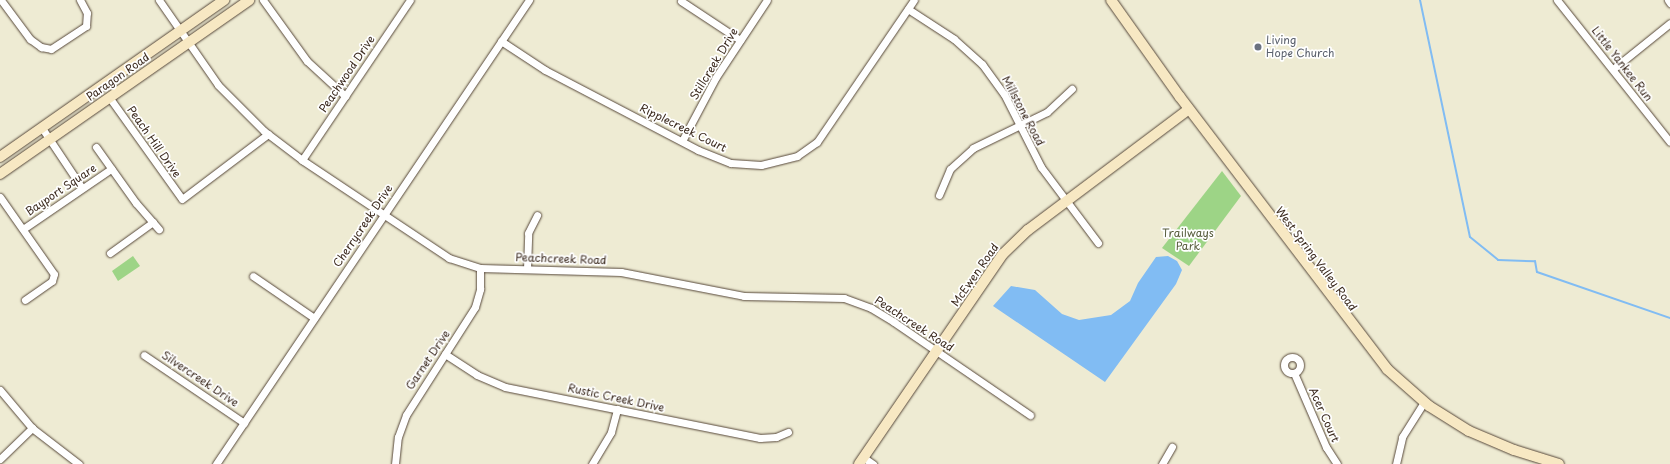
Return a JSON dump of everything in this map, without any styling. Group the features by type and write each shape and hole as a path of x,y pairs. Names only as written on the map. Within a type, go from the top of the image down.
{"street":[{"path":"1,0 30,39 41,48 51,49 86,26 87,13 80,0"},
{"name":"Peachcreek Road","path":"159,0 218,85 268,134 302,160 449,258 480,268 621,272 744,296 844,298 871,308 938,351 1030,415"},
{"name":"Paragon Road","path":"0,157 224,0"},
{"name":"Paragon Road","path":"0,174 249,0"},
{"path":"262,0 307,62 345,96"},
{"name":"Peachwood Drive","path":"302,160 410,0"},
{"name":"Cherrycreek Drive","path":"216,464 529,0"},
{"name":"Stillcreek Drive","path":"682,141 716,78 767,0"},
{"name":"Ripplecreek Court","path":"501,41 545,70 712,156 745,165 772,163 797,156 824,134 914,0"},
{"name":"West Spring Valley Road","path":"1111,0 1189,108 1375,354 1399,381 1424,402 1450,420 1494,443 1553,463"},
{"name":"Little Yankee Run","path":"1557,0 1670,142"},
{"path":"681,1 740,40"},
{"name":"Millstone Road","path":"908,9 954,39 982,64 1004,94 1037,162 1098,243"},
{"path":"1613,69 1670,23"},
{"path":"939,195 945,177 961,157 973,148 1051,110 1072,89"},
{"name":"Peach Hill Drive","path":"109,97 182,199 268,134"},
{"name":"McEwen Road","path":"862,461 1004,254 1028,230 1066,200 1189,108"},
{"path":"42,128 82,188"},
{"path":"96,147 111,169 159,229"},
{"name":"Bayport Square","path":"23,229 111,169"},
{"path":"0,197 54,274 52,280 25,300"},
{"path":"527,269 528,233 537,215"},
{"path":"110,253 153,222"},
{"name":"Garnet Drive","path":"395,464 398,437 406,415 475,307 480,289 480,268"},
{"path":"253,276 314,318"},
{"name":"Silvercreek Drive","path":"144,354 244,422"},
{"name":"Rustic Creek Drive","path":"445,354 477,375 499,385 760,438 776,437 788,432"},
{"name":"Acer Court","path":"1294,373 1326,447 1337,464"},
{"path":"0,390 32,428 79,464"},
{"path":"1396,464 1402,437 1424,402"},
{"path":"592,464 612,432 616,409"},
{"path":"0,459 32,428"},
{"path":"1162,464 1172,447"},
{"path":"862,461 873,464"}],"green space":[{"name":"Trailways Park","path":"1222,171 1241,196 1189,266 1162,248"},
{"path":"133,256 140,266 118,281 112,271"}],"water":[{"path":"1168,256 1177,261 1182,270 1176,284 1105,382 993,306 1011,286 1035,290 1062,314 1079,320 1111,315 1130,301 1138,283 1156,257"}],"waterway":[{"path":"1420,0 1470,237 1498,260 1535,261 1537,272 1670,318"}],"place":[{"name":"Living Hope Church","path":"1258,47"}]}
